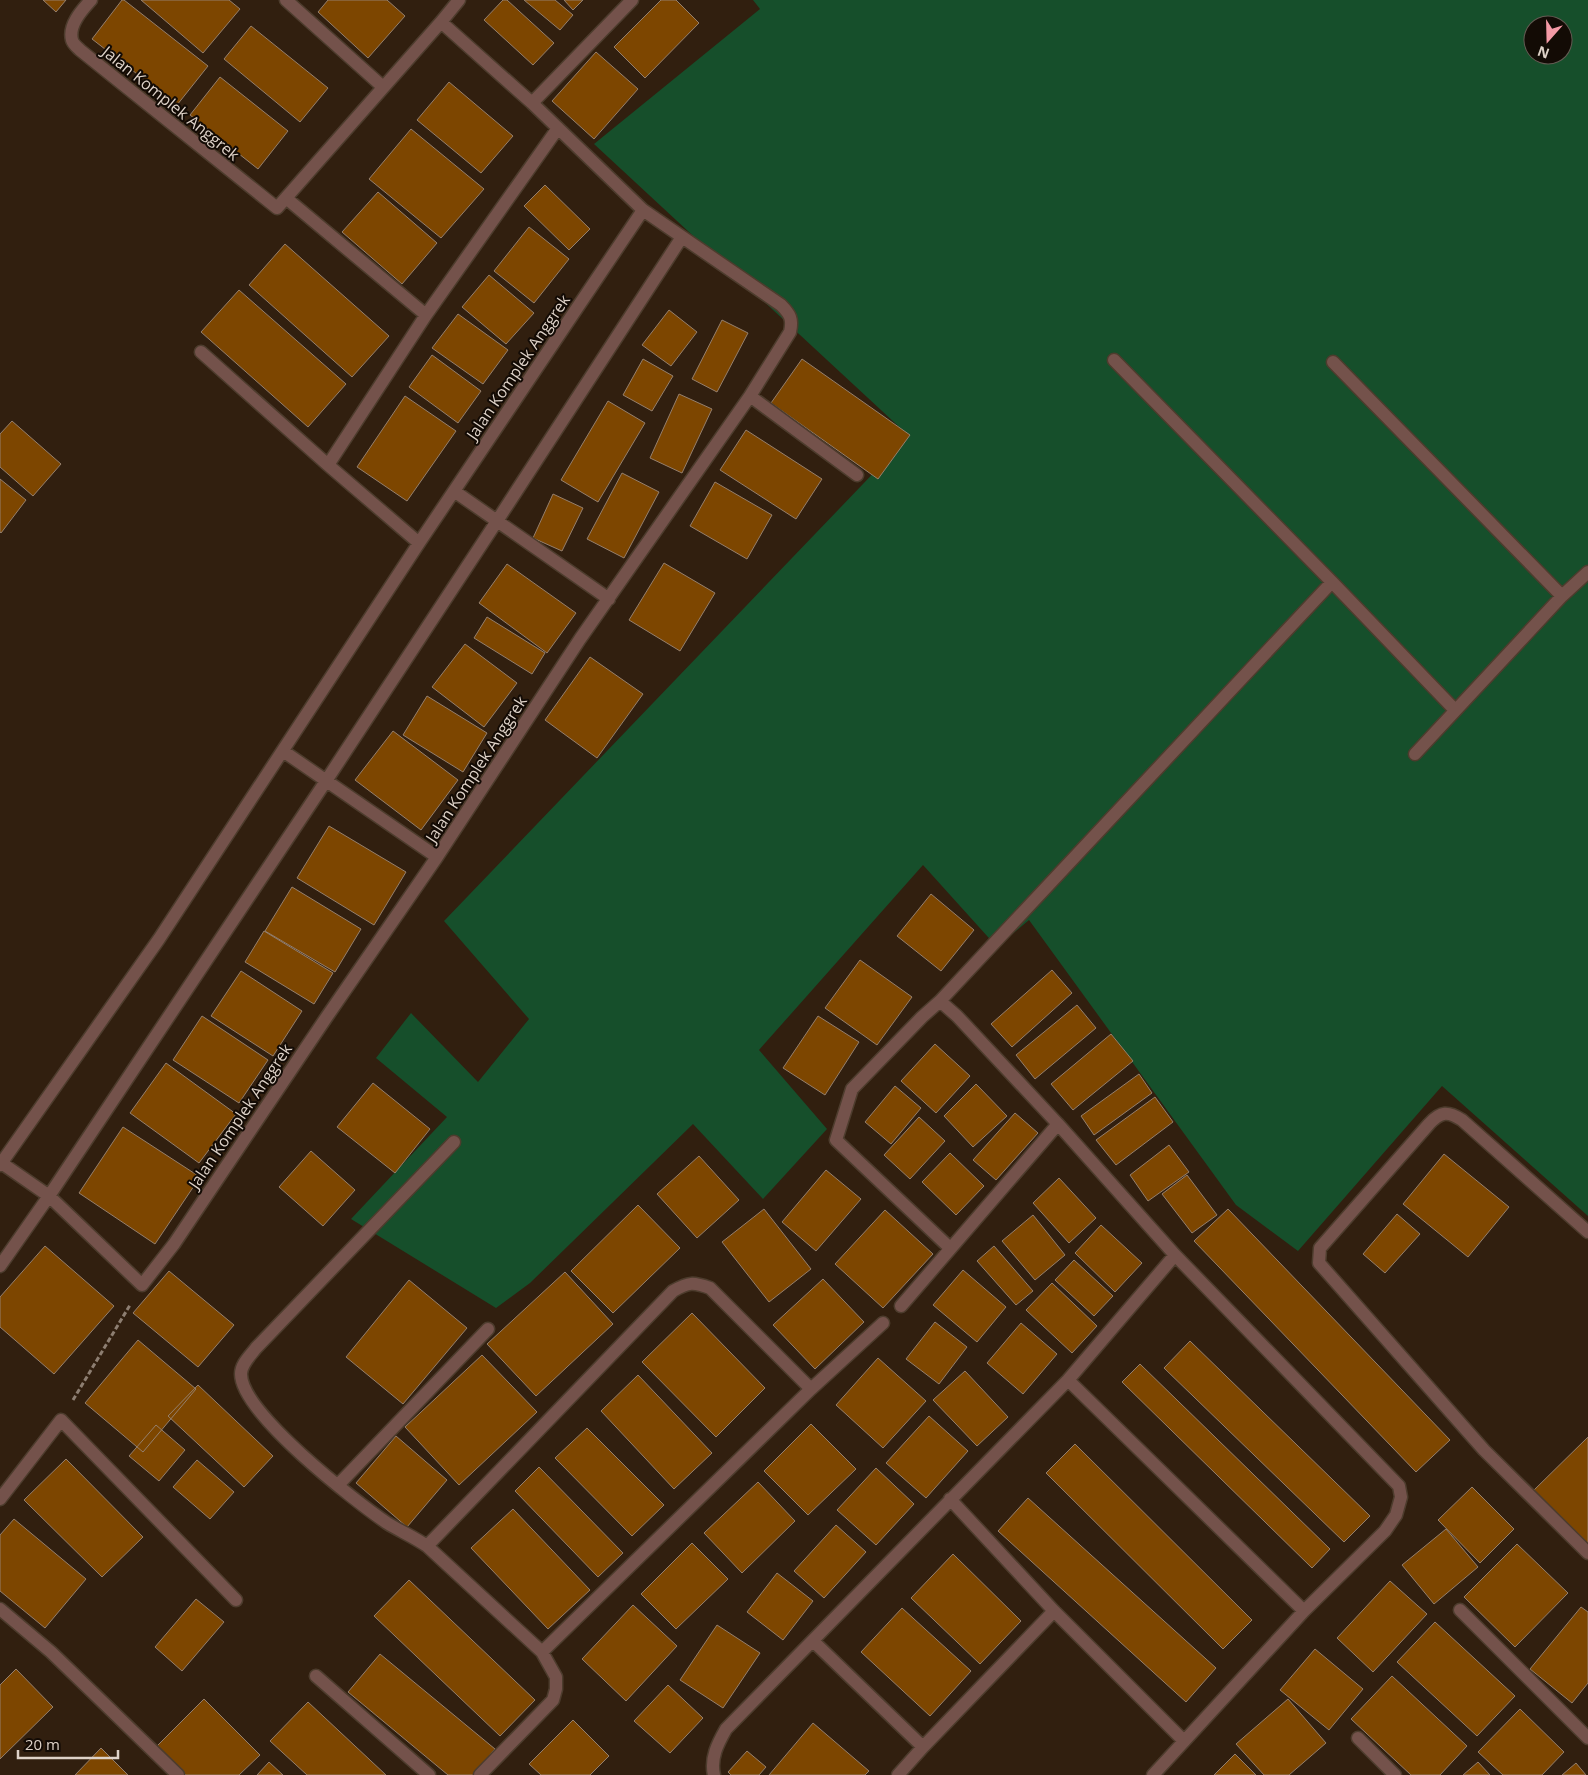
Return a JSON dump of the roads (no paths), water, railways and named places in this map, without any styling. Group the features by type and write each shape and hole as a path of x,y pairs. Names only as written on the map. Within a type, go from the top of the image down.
{"street":[{"name":"Jalan Komplek Anggrek","path":"91,0 82,10 72,28 72,41 80,50 276,208 286,198"},
{"path":"288,0 383,87"},
{"path":"426,314 286,198 460,0"},
{"path":"532,103 632,0"},
{"name":"Jalan Komplek Anggrek","path":"441,22 532,103 643,210 781,305 792,318 790,332 750,396 580,639 438,857 328,1014 174,1244 142,1285 49,1196 0,1163 159,940 419,543 643,210"},
{"path":"328,465 426,314 558,128"},
{"path":"0,1266 49,1196 326,781 682,237"},
{"path":"201,352 419,543"},
{"path":"1114,360 1332,582 1454,710"},
{"path":"1333,362 1562,596"},
{"path":"750,396 857,475"},
{"path":"454,491 609,599"},
{"path":"1415,754 1562,596 1588,572"},
{"path":"950,1248 836,1140 852,1090 927,1012 940,1002 1332,582"},
{"name":"Jalan Komplek Anggrek","path":"283,751 438,857"},
{"path":"940,1002 957,1016 1058,1124 1175,1255 1399,1486 1401,1497 1396,1515 1385,1531 1304,1610 1153,1775"},
{"path":"1588,1232 1462,1120 1446,1113 1440,1115 1429,1124 1320,1248 1318,1256 1319,1263 1484,1450 1588,1553"},
{"path":"901,1306 1058,1124"},
{"path":"454,1142 256,1348 244,1364 241,1374 244,1388 264,1416 292,1446 338,1485 388,1523 427,1546 542,1652 556,1677 556,1689 553,1700 480,1775"},
{"path":"714,1775 715,1750 726,1729 1068,1380 1175,1255"},
{"path":"427,1546 673,1291 684,1284 694,1283 710,1288 811,1389"},
{"path":"542,1652 811,1389 883,1323"},
{"path":"338,1485 488,1329"},
{"path":"1068,1380 1304,1610"},
{"path":"0,1499 61,1420 236,1600"},
{"path":"950,1500 1054,1611 1184,1740"},
{"path":"0,1609 51,1652 178,1775"},
{"path":"1460,1610 1588,1738"},
{"path":"898,1775 922,1747 1054,1611"},
{"path":"813,1641 922,1747"},
{"path":"316,1676 429,1775"},
{"path":"1358,1738 1395,1775"}]}
